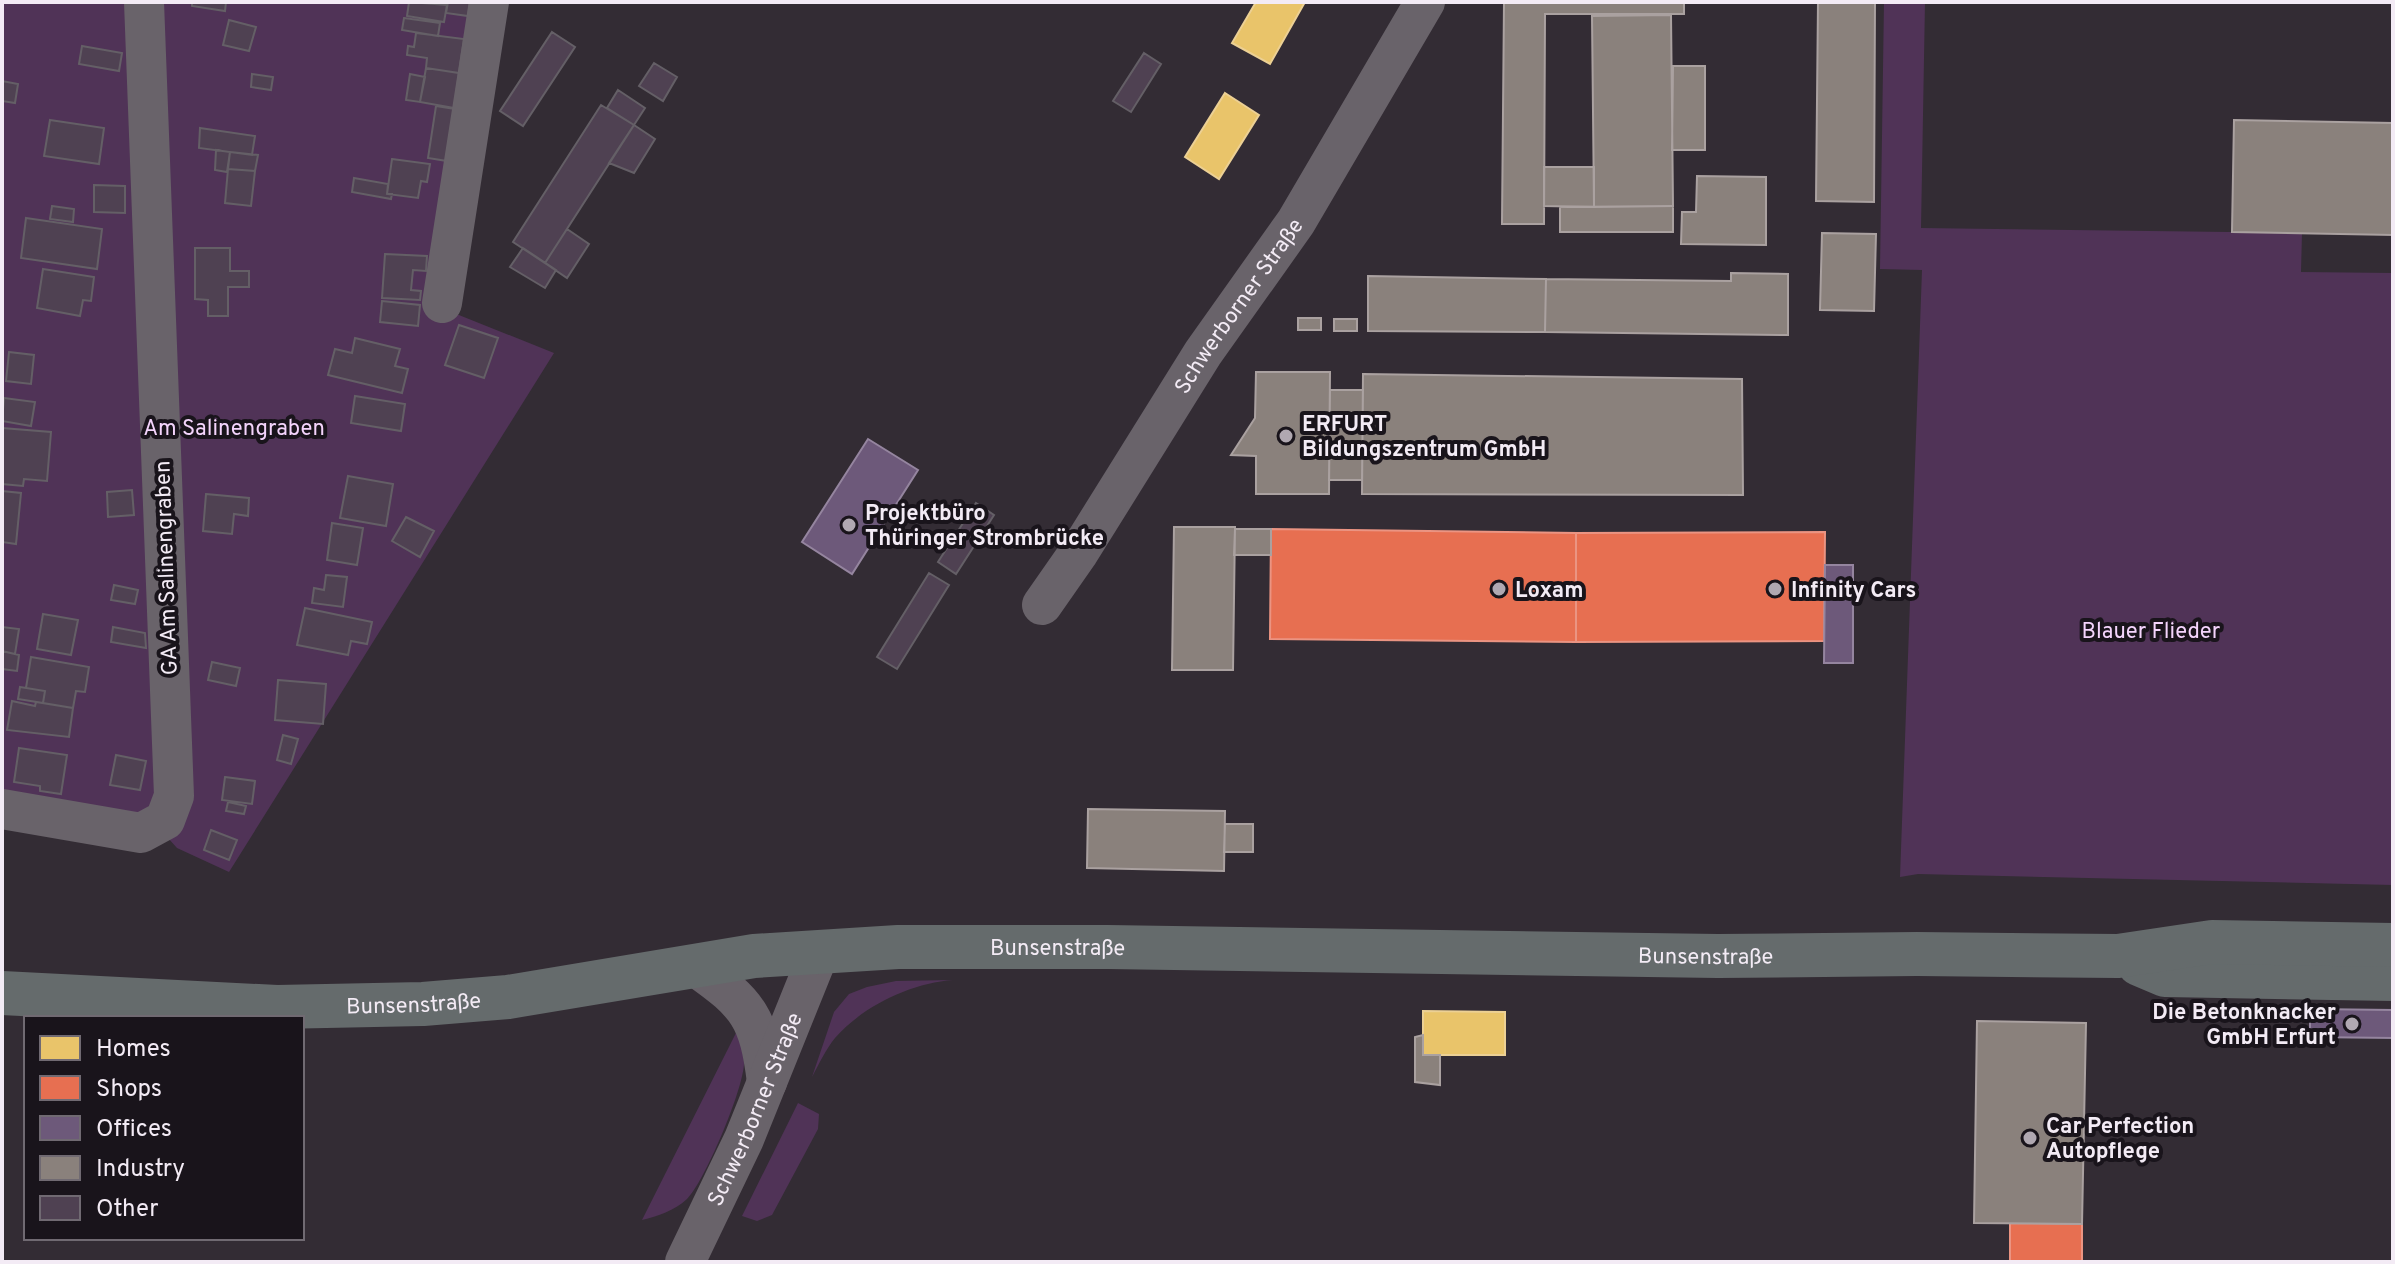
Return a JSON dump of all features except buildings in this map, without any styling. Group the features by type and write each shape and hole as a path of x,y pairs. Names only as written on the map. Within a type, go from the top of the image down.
{"main road":[{"name":"Bunsenstraße","path":"2,993 277,1007 423,1004 508,997 754,956 953,946 1718,956 2118,956 2212,942 2393,945"},
{"name":"Bunsenstraße","path":"2118,956 2165,975 2393,979"}],"street":[{"name":"GA Am Salinengraben","path":"2,809 141,833 165,820 174,796 144,2"},
{"path":"442,303 489,2"},
{"name":"Schwerborner Straße","path":"1042,605 1079,552 1203,353 1296,222 1425,2"},
{"name":"Schwerborner Straße","path":"685,1262 744,1139 819,953"},
{"path":"696,967 744,1005 762,1040 767,1082"}],"green space":[{"name":"Am Salinengraben","path":"2,2 472,2 429,303 554,353 229,872 177,848 151,819 2,791"},
{"name":"Blauer Flieder","path":"1884,2 1925,2 1921,228 2302,233 2301,272 2393,273 2393,885 1918,874 1900,877 1922,270 1880,269"},
{"path":"953,980 905,991 859,1016 835,1038 812,1077 834,1012 849,994 896,981"},
{"path":"739,1027 744,1059 742,1075 713,1156 687,1199 666,1212 642,1220"},
{"path":"798,1103 819,1114 818,1129 772,1215 757,1221 742,1216"}],"place":[{"name":"ERFURT Bildungszentrum GmbH","path":"1286,436"},
{"name":"Projektbüro Thüringer Strombrücke","path":"849,525"},
{"name":"Loxam","path":"1499,589"},
{"name":"Infinity Cars","path":"1775,589"},
{"name":"Die Betonknacker GmbH Erfurt","path":"2352,1024"},
{"name":"Car Perfection Autopflege","path":"2030,1138"}]}
